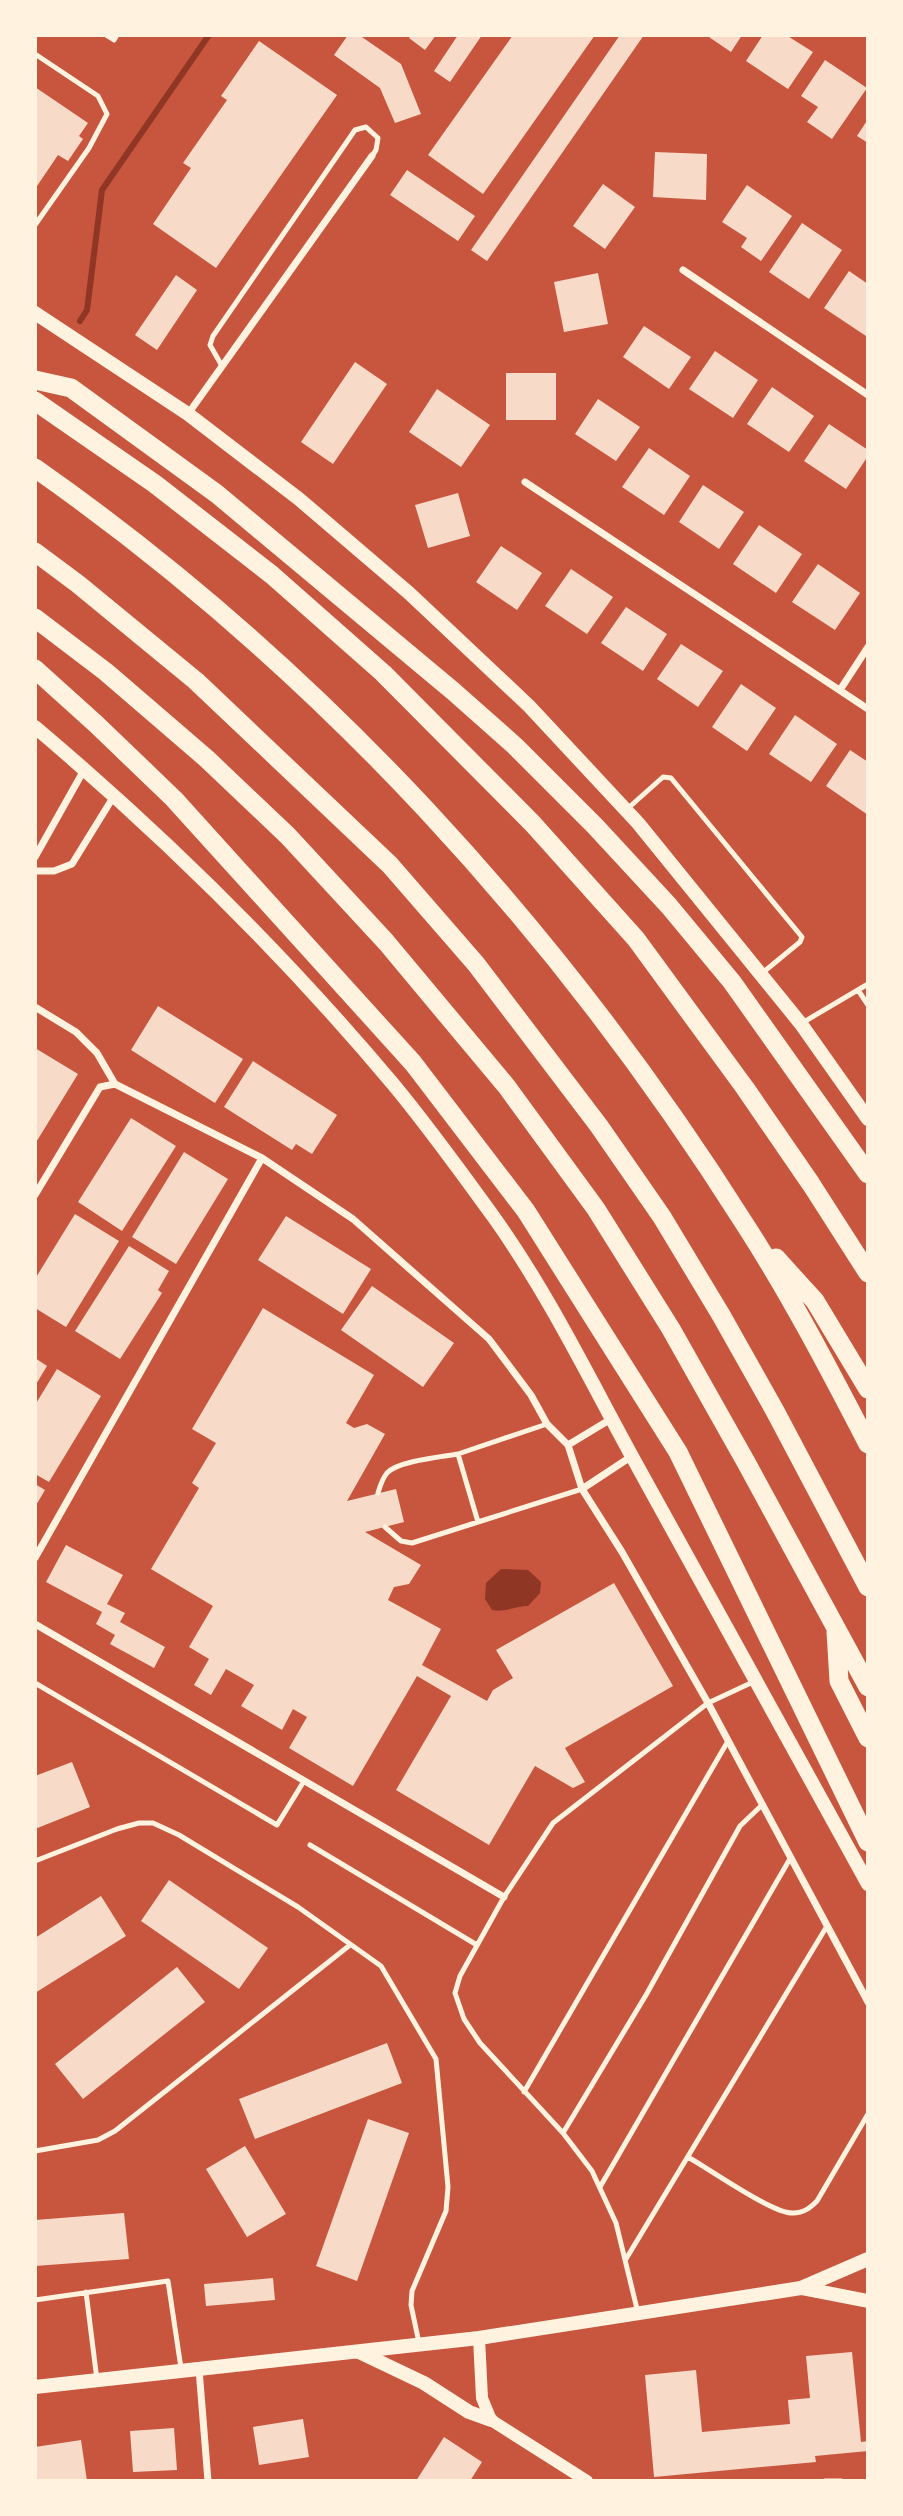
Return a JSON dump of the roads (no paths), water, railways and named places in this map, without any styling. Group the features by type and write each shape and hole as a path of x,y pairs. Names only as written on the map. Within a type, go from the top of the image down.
{"highway":[{"path":"35,380 71,388 217,494 443,682 515,746 596,826 669,906 724,973 868,1174"},
{"path":"35,401 155,484 272,575 383,673 533,824 636,939 745,1088 868,1273"},
{"path":"35,468 137,545 236,626 316,699 397,779 474,863 616,1036 681,1128 796,1307 868,1444"},
{"path":"35,552 196,681 390,865 476,964 599,1126 662,1217 775,1411 868,1587"},
{"path":"35,618 106,672 207,759 288,836 386,942 507,1087 596,1209 671,1329 868,1687"},
{"path":"35,669 174,799 413,1063 526,1210 678,1452 868,1842"},
{"path":"744,1223 815,1301 868,1389"},
{"path":"835,1623 839,1681 868,1738"}],"main road":[{"path":"35,313 188,414 299,499 409,593 529,706 626,810 761,974 802,1024 868,1119"},
{"path":"35,727 115,795 197,872 296,974 395,1086 495,1219 573,1345 868,1884"},
{"path":"35,2387 479,2338 801,2288 868,2259"},
{"path":"801,2288 868,2301"},
{"path":"358,2352 424,2383 470,2412 491,2420"}],"street":[{"path":"188,414 372,156"},
{"path":"683,270 868,394"},
{"path":"525,482 868,709"},
{"path":"840,690 868,647"},
{"path":"35,857 85,769"},
{"path":"35,871 54,871 72,864 115,795"},
{"path":"35,1007 76,1032 97,1054 115,1084 262,1158 353,1219 488,1339 531,1395 547,1423 568,1445 582,1489 622,1552 708,1703 868,2002"},
{"path":"35,1195 38,1184 100,1087 115,1084"},
{"path":"35,1558 262,1158"},
{"path":"568,1445 612,1418"},
{"path":"582,1489 632,1456"},
{"path":"35,1625 504,1897"},
{"path":"479,2338 482,2399 491,2420 587,2481"},
{"path":"199,2369 208,2481"}],"lane":[{"path":"106,35 114,40 117,35"},
{"path":"35,54 98,96 107,114 89,148 35,225"},
{"path":"222,366 210,345 213,336 355,130 366,127 374,131 378,138 372,156"},
{"path":"626,810 663,777 671,778 802,937 800,942 761,974"},
{"path":"802,1024 868,984"},
{"path":"858,990 868,1005"},
{"path":"378,1493 389,1470 458,1454 547,1423"},
{"path":"458,1454 478,1522"},
{"path":"386,1527 401,1541 412,1543 582,1489"},
{"path":"638,2313 615,2223 592,2171 563,2133 480,2043 464,2019 455,1993 460,1976 504,1897 552,1823 708,1703 756,1681"},
{"path":"35,1683 277,1825 304,1781"},
{"path":"524,2092 728,1741"},
{"path":"563,2133 646,1995 740,1826 762,1804"},
{"path":"35,1861 117,1829 153,1823 179,1835 298,1907 381,1966 436,2059 449,2187 446,2211 412,2291 411,2305 420,2345"},
{"path":"310,1845 477,1945"},
{"path":"600,2187 791,1857"},
{"path":"626,2259 827,1926"},
{"path":"35,2151 98,2140 115,2131 350,1945"},
{"path":"688,2157 774,2208 792,2214 805,2211 817,2201 868,2114"},
{"path":"35,2300 168,2281 181,2371"},
{"path":"86,2292 97,2380"},
{"path":"825,2481 841,2481"}],"waterway":[{"path":"80,321 87,310 102,190 209,35"}]}
